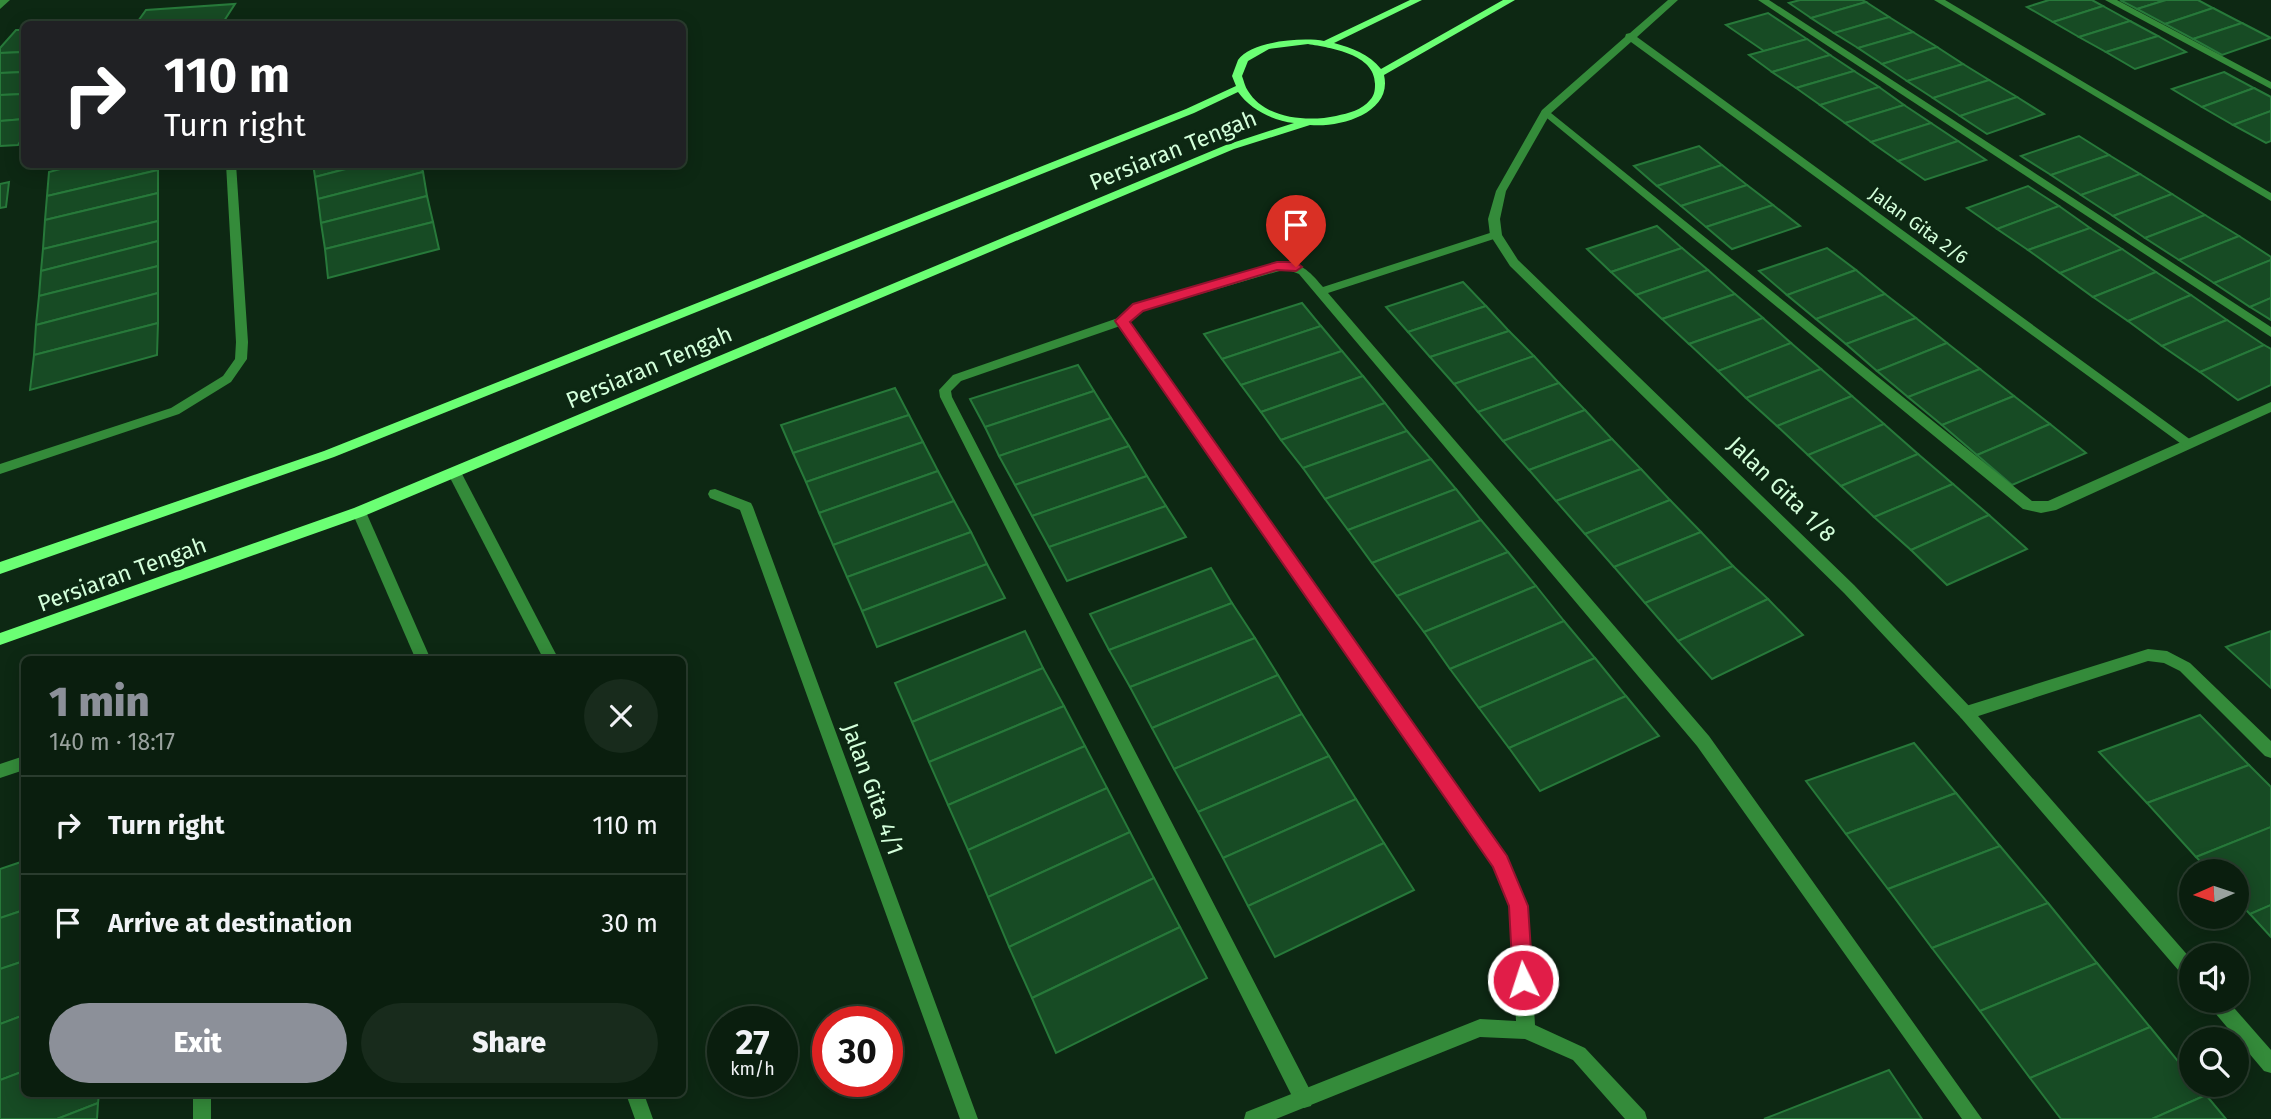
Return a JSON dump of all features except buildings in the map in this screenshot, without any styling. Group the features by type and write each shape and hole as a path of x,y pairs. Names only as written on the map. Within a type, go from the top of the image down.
{"street":[{"path":"0,6 5,0"},
{"name":"Persiaran Tengah","path":"1325,44 1417,0"},
{"path":"1378,74 1510,0"},
{"path":"1320,292 1496,235 1494,219 1501,191 1546,112 1629,36 1673,0"},
{"path":"1763,0 2271,333"},
{"path":"1939,0 2271,198"},
{"path":"2110,0 2271,86"},
{"name":"Jalan Gita 2/6","path":"1629,36 2189,443"},
{"name":"Persiaran Tengah","path":"1289,42 1325,44 1359,55 1370,63 1378,74 1380,94 1362,112 1338,120 1289,120 1256,107 1238,88 1238,67 1258,50 1289,42"},
{"name":"Persiaran Tengah","path":"0,568 329,454 1190,111 1238,88"},
{"path":"1546,112 2028,505 2051,506 2271,407"},
{"name":"Persiaran Tengah","path":"0,639 359,512 1230,146 1309,122"},
{"path":"0,469 176,411 227,379 241,359 242,342 231,168"},
{"name":"Jalan Gita 1/8","path":"1496,235 1514,263 1850,589 1966,713 2179,958"},
{"path":"1304,1098 946,397 945,390 957,378 1122,321 1138,307 1277,266 1296,267 1320,292 1703,741 1973,1119"},
{"path":"1122,321 1501,862 1518,906 1526,1030"},
{"path":"454,472 550,656"},
{"name":"Jalan Gita 4/1","path":"715,494 746,507 970,1119"},
{"path":"359,512 422,656"},
{"path":"1966,713 2148,655 2159,654 2185,667 2271,751"},
{"path":"0,771 21,764"},
{"path":"2226,1013 2271,1064"},
{"path":"1253,1119 1480,1028 1526,1030 1579,1054 1638,1119"},
{"path":"202,1097 202,1119"},
{"path":"636,1097 643,1119"}],"route":[{"path":"1296,267 1277,266 1138,307 1122,321 1501,862 1518,906 1523,980"}]}
